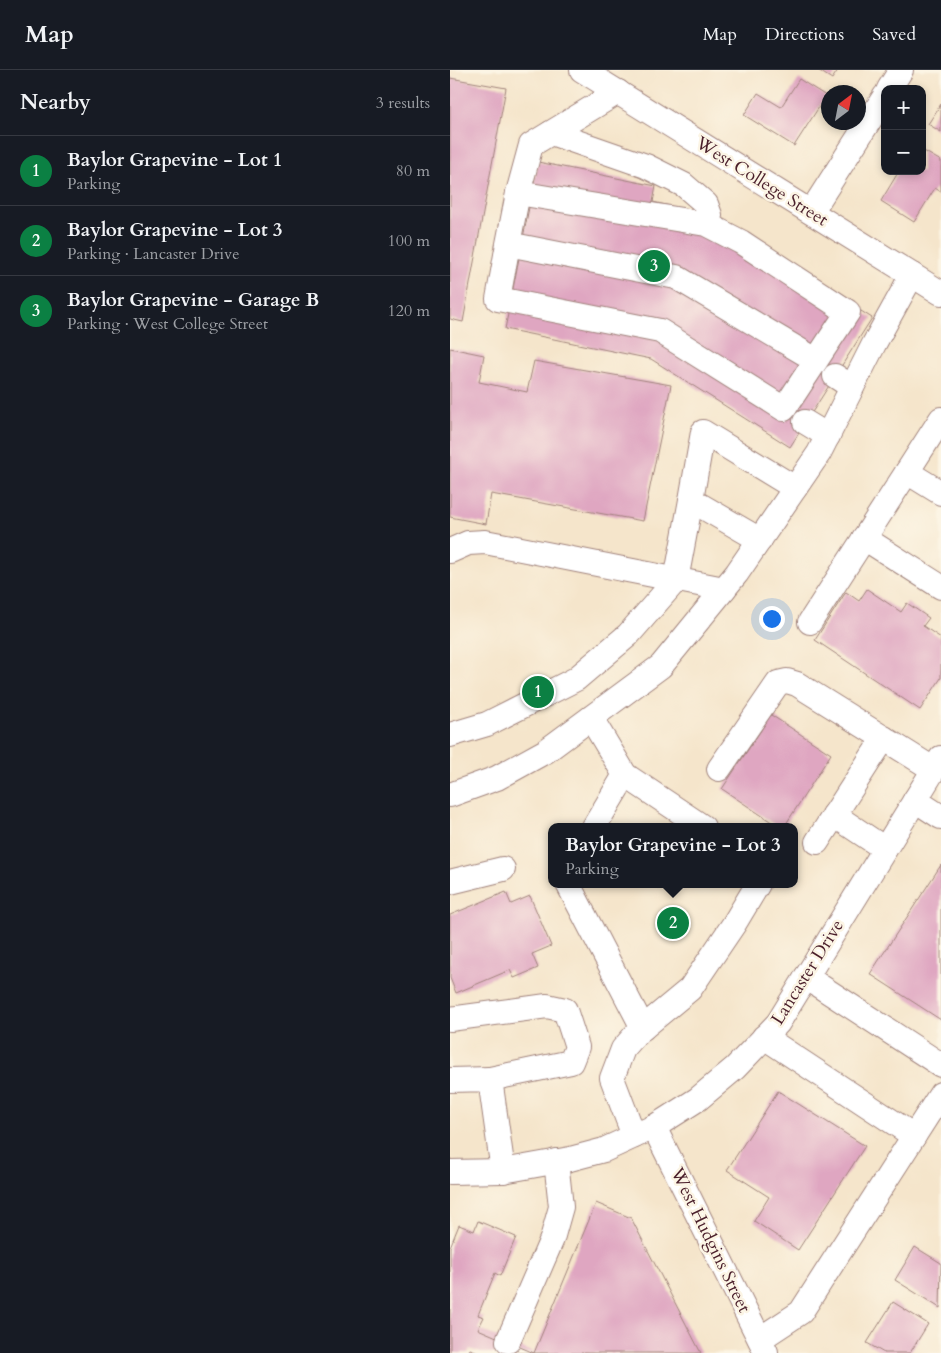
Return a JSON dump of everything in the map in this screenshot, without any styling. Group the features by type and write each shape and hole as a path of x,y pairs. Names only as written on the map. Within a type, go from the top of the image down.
{"street":[{"name":"West College Street","path":"582,70 941,294"},
{"path":"892,85 901,70"},
{"path":"518,193 706,224 740,242 848,312 784,409 660,331 498,299 518,193 531,145 618,92"},
{"path":"811,212 881,102"},
{"path":"551,133 646,166 684,185 706,204 710,215"},
{"path":"508,244 676,277 816,360"},
{"path":"450,795 497,778 546,751 661,666 724,590 819,452 828,436 844,382 912,275"},
{"path":"810,622 941,419"},
{"path":"805,422 828,436"},
{"path":"450,735 487,724 576,679 628,635 676,580 703,432 795,488"},
{"path":"907,472 941,493"},
{"path":"690,500 760,540"},
{"path":"864,538 941,588"},
{"path":"450,551 468,543 485,542 724,590"},
{"path":"720,769 778,683 788,681 797,684 884,738 937,764"},
{"path":"591,718 625,775 697,823"},
{"path":"816,842 884,738"},
{"name":"Lancaster Drive","path":"450,1172 503,1171 604,1150 644,1132 698,1099 735,1068 778,1023 937,764"},
{"path":"596,823 625,775"},
{"path":"914,800 941,817"},
{"path":"834,815 884,849"},
{"path":"450,882 503,870"},
{"path":"570,888 643,1028"},
{"name":"West Hudgins Street","path":"756,888 690,989 643,1028 624,1049 612,1078 763,1346"},
{"path":"806,977 941,1065"},
{"path":"450,1019 547,1006 565,1010 577,1047 571,1062 490,1078 450,1080"},
{"path":"764,1037 914,1136"},
{"path":"490,1078 503,1171"},
{"path":"763,1346 800,1312 941,1094"},
{"path":"508,1342 552,1239 561,1207 556,1161"}],"building":[{"path":"818,70 838,70 832,79"},
{"path":"450,78 506,88 463,322 450,319"},
{"path":"799,79 821,93 821,104 794,146 744,115 758,93 781,107"},
{"path":"941,104 941,132 928,124"},
{"path":"926,152 941,161 941,192 935,188 914,222 881,201 897,175 926,175"},
{"path":"538,162 656,186 653,202 710,215 872,318 790,447 651,359 505,329"},
{"path":"450,348 484,355 479,382 527,392 534,361 671,385 643,521 491,494 486,524 450,517"},
{"path":"867,589 901,612 907,603 929,618 923,626 941,638 941,678 920,710 815,640 846,592 859,601"},
{"path":"771,715 831,754 787,823 773,823 722,789"},
{"path":"941,865 941,1020 870,974"},
{"path":"506,892 511,904 530,896 551,946 532,954 538,968 514,978 510,970 456,993 450,978 450,915"},
{"path":"778,1091 865,1146 798,1250 754,1221 769,1197 727,1170"},
{"path":"596,1203 631,1218 701,1353 534,1353"},
{"path":"478,1221 516,1237 500,1276 495,1273 478,1315 484,1317 478,1329 534,1353 481,1353 470,1349 468,1353 450,1353 450,1247 459,1225 474,1231"},
{"path":"915,1247 941,1263 940,1308 895,1280"},
{"path":"893,1302 928,1324 910,1353 884,1353 867,1343"}],"place":[{"name":"Baylor Grapevine - Garage B","path":"654,266"},
{"name":"Baylor Grapevine - Lot 1","path":"538,692"},
{"name":"Baylor Grapevine - Lot 3","path":"673,923"}]}
